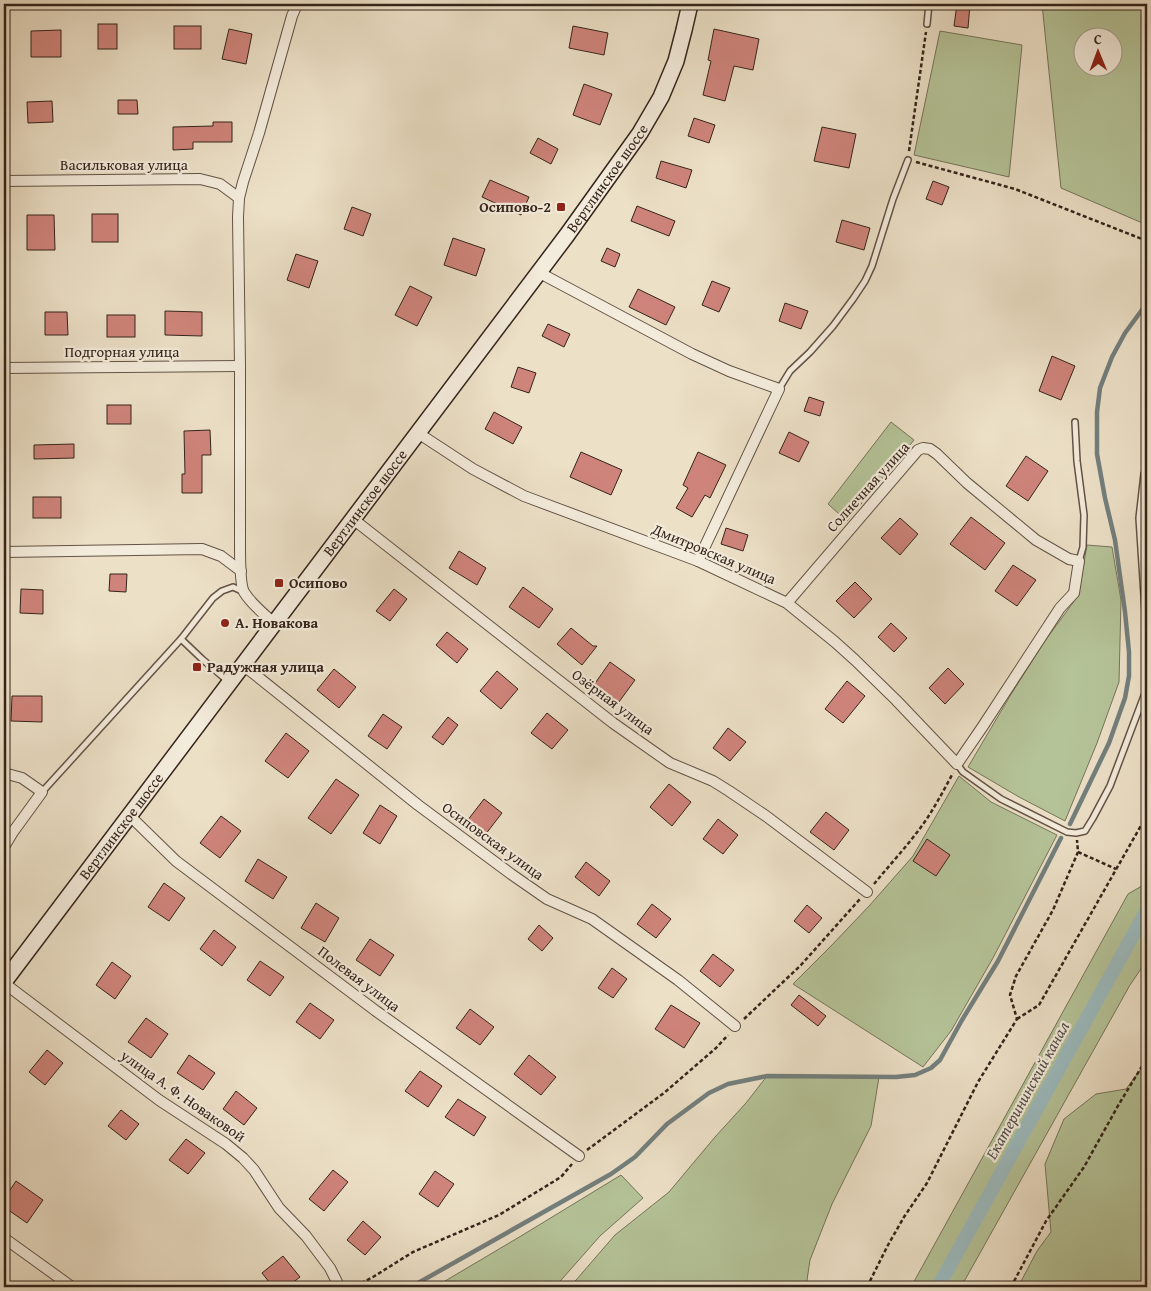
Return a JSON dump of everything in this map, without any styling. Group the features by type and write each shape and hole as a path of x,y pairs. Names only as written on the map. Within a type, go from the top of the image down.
{"main road":[{"name":"Вертлинское шоссе","path":"6,975 418,433 567,235 620,161 652,114 661,97 672,70 690,4"}],"street":[{"path":"274,623 243,591 241,570 238,217 239,198 297,4"},
{"name":"Васильковая улица","path":"4,180 200,179 220,184 239,198"},
{"path":"538,272 692,354 729,371 779,389 698,561"},
{"name":"Подгорная улица","path":"4,368 240,366"},
{"name":"Дмитровская улица","path":"418,433 473,469 524,496 698,561 786,603 855,660 957,764"},
{"name":"Солнечная улица","path":"786,603 918,450 923,448 930,449 938,454 967,483 1036,540 1069,559 1079,561"},
{"name":"Озёрная улица","path":"353,519 613,723 670,763 713,781 737,796 867,892"},
{"path":"4,552 202,550 221,556 241,570"},
{"path":"957,764 1060,608 1074,593 1079,561"},
{"name":"Осиповская улица","path":"243,665 418,805 511,874 547,899 592,919 678,980 736,1026"},
{"path":"4,773 22,778 42,792 13,832 4,848"},
{"name":"Полевая улица","path":"129,815 176,860 376,1011 579,1156"},
{"name":"улица А. Ф. Новаковой","path":"6,975 159,1100 226,1144 243,1158 254,1170 279,1208 306,1236 338,1282"},
{"path":"4,1238 72,1287"}],"lane":[{"path":"927,24 929,4"},
{"path":"779,389 790,371 833,326 865,280 872,266 908,160"},
{"path":"1075,422 1077,461 1084,515 1084,547 1079,561"},
{"path":"1144,474 1139,518 1147,642"},
{"path":"42,792 181,639 213,598 222,591 233,588 243,591"},
{"path":"181,639 229,682"},
{"path":"957,764 963,772 1001,799 1067,832 1076,834 1084,831 1110,786 1147,688"}],"path":[{"path":"927,24 908,160 1016,189 1147,241"},
{"path":"338,1282 356,1286 413,1252 499,1215 561,1177 579,1156 664,1093 716,1048 736,1026 801,966 867,892 928,818 957,764"},
{"path":"867,1287 900,1224 927,1183 978,1082 1018,1019 1039,1005 1147,814"},
{"path":"1018,1019 1010,995 1016,976 1053,910 1078,852 1076,834"},
{"path":"1078,852 1116,869"},
{"path":"1012,1287 1046,1222 1084,1167 1147,1058"}],"green space":[{"path":"1042,4 1147,4 1147,225 1061,188"},
{"path":"940,31 1022,45 1009,177 914,155"},
{"path":"891,422 914,440 847,521 828,504"},
{"path":"1087,545 1112,547 1121,600 1119,682 1097,743 1065,821 968,767 1044,642 1078,596"},
{"path":"959,776 991,802 1057,835 993,958 951,1031 923,1067 793,984 870,905 913,856"},
{"path":"1147,883 1147,960 1130,985 961,1287 911,1287 1128,894"},
{"path":"1147,1061 1147,1287 1018,1287 1037,1251 1051,1232 1045,1164 1064,1119 1096,1094 1126,1089"},
{"path":"767,1076 879,1077 871,1126 832,1204 810,1260 806,1287 570,1287 615,1235 669,1192"},
{"path":"621,1175 643,1198 600,1236 555,1287 435,1287 521,1236"}],"building":[{"path":"957,4 970,4 968,28 954,26"},
{"path":"98,24 117,24 117,49 98,49"},
{"path":"174,26 201,26 201,49 174,49"},
{"path":"573,26 608,33 604,55 569,48"},
{"path":"229,29 252,34 246,64 222,59"},
{"path":"714,29 759,39 753,70 734,66 725,101 703,95 711,61 708,60"},
{"path":"61,30 61,57 31,57 31,31"},
{"path":"584,84 612,94 600,125 573,115"},
{"path":"118,100 137,100 138,114 118,114"},
{"path":"52,101 53,122 28,123 27,102"},
{"path":"694,118 715,125 709,143 688,136"},
{"path":"213,122 232,122 232,142 193,142 193,149 173,150 173,127 213,126"},
{"path":"822,127 856,134 849,168 814,161"},
{"path":"538,138 558,149 551,164 530,153"},
{"path":"661,161 692,170 686,188 656,178"},
{"path":"490,180 529,197 521,215 482,197"},
{"path":"933,181 949,187 942,205 926,199"},
{"path":"637,206 675,221 669,236 631,221"},
{"path":"352,207 371,214 363,236 344,229"},
{"path":"92,214 118,214 118,242 92,242"},
{"path":"27,215 54,215 55,250 27,250"},
{"path":"842,220 870,228 864,250 836,242"},
{"path":"453,238 485,249 476,276 444,265"},
{"path":"607,248 620,254 615,267 601,261"},
{"path":"296,254 318,261 309,288 287,280"},
{"path":"712,281 730,288 719,312 702,305"},
{"path":"410,286 432,297 417,326 395,315"},
{"path":"638,289 675,307 666,325 629,307"},
{"path":"785,303 808,311 801,329 779,321"},
{"path":"165,311 202,312 202,336 165,335"},
{"path":"45,312 67,312 68,335 45,335"},
{"path":"107,315 135,315 135,337 107,337"},
{"path":"548,324 570,334 564,347 542,336"},
{"path":"1052,356 1075,366 1061,400 1039,391"},
{"path":"518,367 536,373 529,393 511,387"},
{"path":"809,397 824,402 820,416 804,411"},
{"path":"107,405 131,405 131,424 107,424"},
{"path":"494,412 522,427 513,444 485,429"},
{"path":"210,430 211,455 202,455 202,493 182,493 182,474 185,474 184,431"},
{"path":"789,432 809,442 799,462 779,453"},
{"path":"74,444 74,458 34,459 34,445"},
{"path":"581,452 622,470 611,495 570,477"},
{"path":"698,452 726,465 710,498 705,495 692,517 676,508 688,488 683,485"},
{"path":"1026,456 1048,471 1028,501 1006,486"},
{"path":"33,497 61,497 61,518 33,518"},
{"path":"971,517 1005,543 985,570 950,544"},
{"path":"900,518 918,534 900,555 881,538"},
{"path":"726,528 748,535 743,551 721,544"},
{"path":"459,551 486,568 477,585 449,568"},
{"path":"1013,565 1036,580 1017,606 995,591"},
{"path":"110,574 127,574 126,592 109,591"},
{"path":"855,582 872,599 854,618 836,601"},
{"path":"523,587 553,609 539,628 509,607"},
{"path":"21,589 43,590 43,614 20,613"},
{"path":"394,589 407,599 390,621 376,611"},
{"path":"891,623 907,638 894,652 878,637"},
{"path":"571,628 593,646 597,646 582,665 557,644"},
{"path":"447,632 468,649 457,663 436,645"},
{"path":"610,662 635,680 616,706 591,689"},
{"path":"948,668 964,684 945,704 929,688"},
{"path":"334,669 356,687 339,708 317,690"},
{"path":"497,671 518,689 501,709 480,691"},
{"path":"847,681 865,696 843,723 825,709"},
{"path":"12,696 42,696 42,722 11,721"},
{"path":"547,713 568,730 552,749 531,733"},
{"path":"383,714 402,727 387,749 368,736"},
{"path":"448,717 458,725 443,745 432,737"},
{"path":"728,728 746,742 730,761 713,748"},
{"path":"286,733 309,751 288,778 265,761"},
{"path":"336,779 359,795 331,834 308,818"},
{"path":"669,784 691,802 672,826 650,807"},
{"path":"484,799 502,813 485,835 467,821"},
{"path":"380,805 397,816 380,844 363,833"},
{"path":"826,812 849,830 834,850 810,832"},
{"path":"221,816 241,831 220,858 200,843"},
{"path":"718,819 738,835 723,854 703,839"},
{"path":"927,839 950,855 936,876 913,861"},
{"path":"258,859 287,877 273,899 245,881"},
{"path":"586,862 610,881 599,896 575,877"},
{"path":"164,883 185,898 169,921 148,907"},
{"path":"316,903 339,918 325,942 301,928"},
{"path":"652,904 671,919 656,938 637,924"},
{"path":"807,905 822,918 809,933 794,921"},
{"path":"539,925 553,938 542,951 528,939"},
{"path":"214,930 236,947 222,966 200,949"},
{"path":"370,939 394,955 380,976 356,960"},
{"path":"713,954 734,970 720,987 700,971"},
{"path":"260,961 284,977 270,996 247,980"},
{"path":"112,962 131,976 115,999 96,985"},
{"path":"612,968 627,979 613,998 598,988"},
{"path":"799,995 826,1016 818,1026 791,1005"},
{"path":"310,1003 334,1020 320,1039 296,1022"},
{"path":"671,1005 700,1023 684,1048 655,1029"},
{"path":"470,1009 494,1027 480,1045 456,1028"},
{"path":"146,1018 168,1034 151,1058 128,1042"},
{"path":"47,1050 63,1063 45,1085 29,1072"},
{"path":"189,1055 215,1073 203,1090 177,1073"},
{"path":"529,1055 556,1077 541,1095 514,1074"},
{"path":"420,1071 442,1086 428,1107 405,1091"},
{"path":"236,1091 257,1108 244,1125 223,1109"},
{"path":"458,1099 486,1117 474,1136 445,1117"},
{"path":"121,1110 139,1124 126,1140 108,1126"},
{"path":"186,1139 205,1153 188,1174 169,1160"},
{"path":"333,1170 348,1182 324,1211 309,1199"},
{"path":"435,1171 454,1184 438,1207 419,1194"},
{"path":"16,1181 43,1200 27,1223 4,1207 4,1199"},
{"path":"363,1221 381,1237 365,1255 347,1240"},
{"path":"283,1256 300,1277 287,1287 273,1287 262,1273"}],"waterway":[{"path":"1070,824 1109,743 1125,698 1129,676 1125,612 1115,540 1097,454 1097,412 1100,388 1112,357 1125,333 1147,303"},
{"path":"411,1287 611,1174 635,1157 667,1124 709,1093 728,1084 767,1076 896,1077 915,1075 931,1068 940,1060 998,961 1061,838"},
{"name":"Екатерининский канал","path":"938,1287 1147,910"}],"place":[{"name":"Осипово-2","path":"561,207"},
{"name":"Осипово","path":"279,583"},
{"name":"А. Новакова","path":"225,623"},
{"name":"Радужная улица","path":"197,667"}]}
